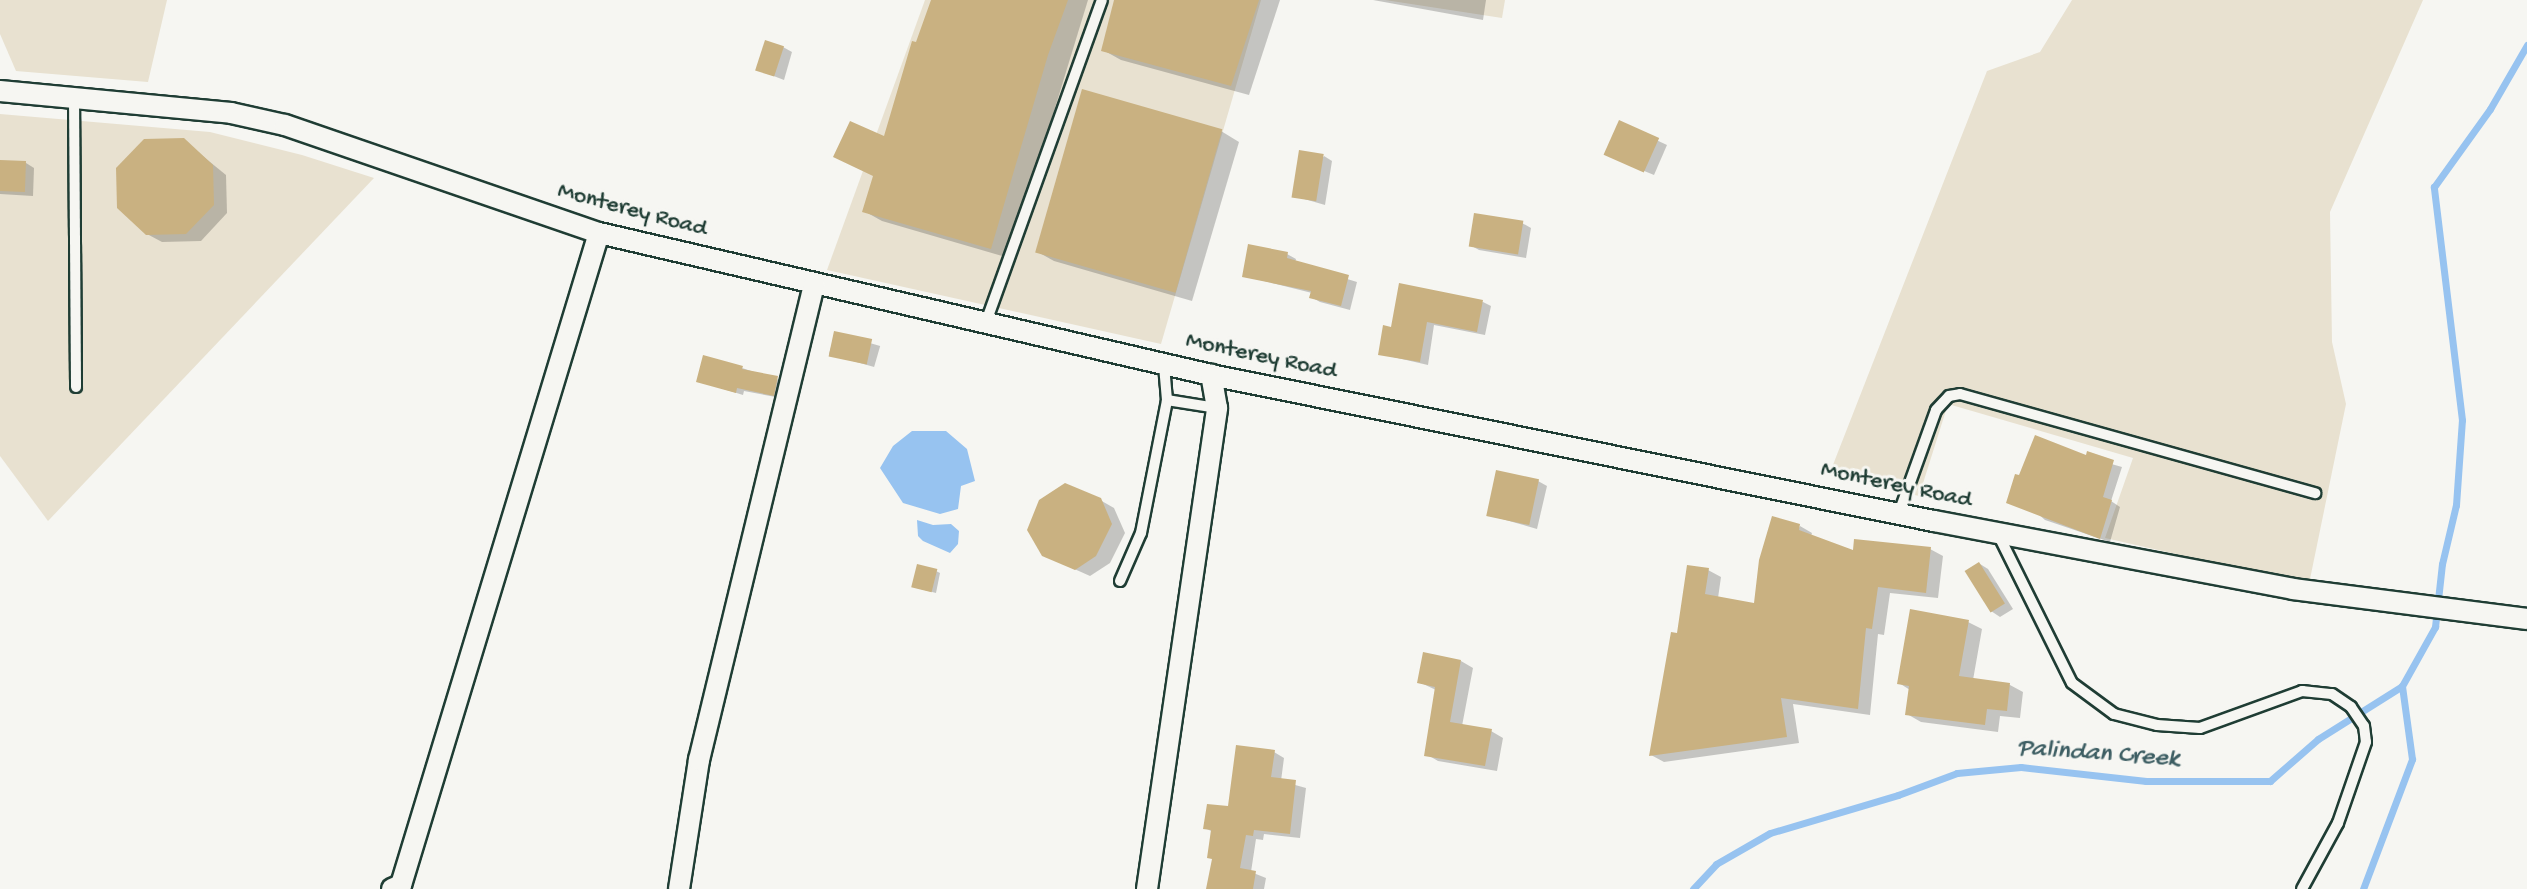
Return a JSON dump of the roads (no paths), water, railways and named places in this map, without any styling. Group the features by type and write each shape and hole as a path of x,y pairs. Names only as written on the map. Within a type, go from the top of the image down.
{"street":[{"name":"Monterey Road","path":"0,91 231,113 285,125 599,233 1211,375 1998,534 2293,589 2527,619"},
{"path":"392,889 401,885 599,233"},
{"path":"679,889 699,760 814,284"},
{"path":"1147,889 1217,408 1211,375"}],"lane":[{"path":"986,322 1102,0"},
{"path":"74,97 76,387"},
{"path":"1120,581 1141,533 1167,400 1164,363"},
{"path":"1899,513 1936,410 1949,396 1960,394 2315,493"},
{"path":"1167,400 1217,408"},
{"path":"1998,534 2072,683 2114,714 2157,725 2200,728 2302,691 2332,694 2351,707 2364,726 2366,742 2338,823 2302,889"}],"water":[{"path":"912,431 946,431 967,449 975,481 961,486 958,509 940,514 903,503 880,468 893,446"},
{"path":"917,520 933,525 951,524 959,531 958,544 950,553 923,541 918,536"}],"waterway":[{"name":"Palindan Creek","path":"1693,889 1716,864 1770,833 1898,795 1957,773 2021,767 2146,781 2270,781 2318,739 2402,686 2435,627 2442,564 2456,505 2462,420 2434,187 2490,109 2527,45"},
{"path":"2363,889 2412,759 2402,686"}]}
